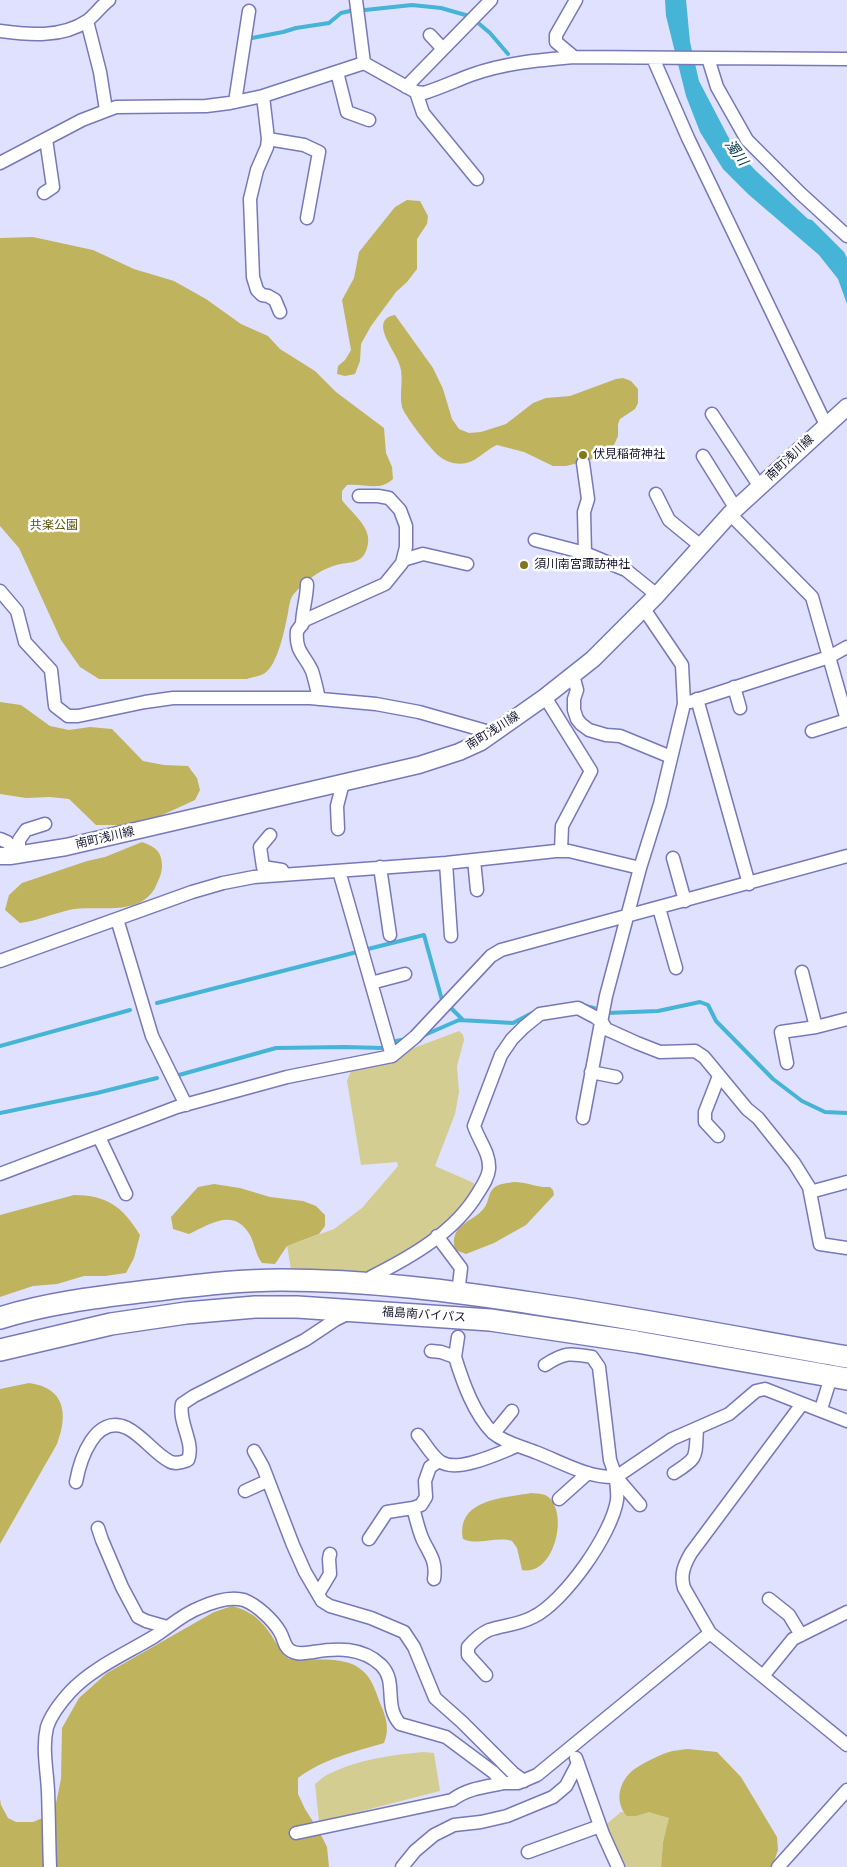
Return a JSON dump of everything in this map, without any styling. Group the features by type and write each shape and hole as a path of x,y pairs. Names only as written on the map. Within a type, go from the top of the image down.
{"highway":[{"name":"福島南バイパス","path":"0,1318 109,1296 185,1286 280,1280 351,1283 453,1291 576,1309 847,1357"},
{"name":"福島南バイパス","path":"0,1350 111,1324 186,1313 255,1307 297,1307 490,1320 637,1342 839,1378"}],"street":[{"path":"0,31 24,34 53,33 75,27 87,21 109,0"},
{"path":"356,0 364,63"},
{"path":"411,89 443,49 491,0"},
{"path":"574,57 556,42 556,35 576,0"},
{"path":"235,102 249,10"},
{"path":"87,21 100,72 106,110"},
{"path":"430,35 443,49"},
{"path":"0,163 82,120 106,110 122,107 206,106 235,102 264,96 364,63 411,89 429,91 471,75 525,61 574,57 847,58"},
{"path":"653,58 688,138 826,425"},
{"path":"704,58 717,87 747,140 800,193 847,236"},
{"path":"337,72 347,112 369,120"},
{"path":"411,89 423,113 478,179"},
{"path":"264,96 268,139 265,154 257,170 250,199 253,277 258,290 262,295 274,300 280,312"},
{"path":"44,192 53,187 46,139"},
{"path":"268,139 304,145 319,152 307,218"},
{"name":"南町浅川線","path":"0,856 19,855 66,847 419,765 481,742 545,697 594,659 657,596 733,511 847,407"},
{"path":"712,414 760,486"},
{"path":"703,456 733,511 812,598 847,719 812,731"},
{"path":"583,463 588,499 584,512 585,553"},
{"path":"656,494 668,520 702,547"},
{"path":"319,699 313,674 307,662 298,651 297,631 305,620 385,584 402,563 406,547 406,526 400,510 389,498 359,496"},
{"path":"535,540 585,553 626,570 657,596"},
{"path":"402,560 423,554 467,564"},
{"path":"302,625 302,608 307,594 307,584"},
{"path":"0,591 17,611 25,642 51,670 55,706 68,716 78,716 173,698 319,699 385,705 419,712 493,733"},
{"path":"583,1118 606,996 640,868 660,804 684,704 682,666 644,609"},
{"path":"684,704 829,657 847,646"},
{"path":"573,675 577,690 574,699 574,710 581,724 589,730 606,735 620,736 671,757"},
{"path":"734,688 740,708"},
{"path":"545,697 591,771 562,826 561,851"},
{"path":"697,699 749,884"},
{"path":"338,829 337,806 343,783"},
{"path":"19,855 19,840 26,830 45,824"},
{"path":"270,835 260,847 263,867 274,870 291,870 301,874"},
{"path":"0,839 7,842 19,855"},
{"path":"0,961 192,892 254,877 446,863 561,851 640,868"},
{"path":"0,1174 186,1105 287,1077 392,1056 416,1037 491,956 502,950 847,856"},
{"path":"673,858 686,901"},
{"path":"474,860 476,890"},
{"path":"446,863 451,936"},
{"path":"380,867 390,935"},
{"path":"339,871 392,1056"},
{"path":"659,908 676,968"},
{"path":"117,918 152,1036 186,1105"},
{"path":"802,972 816,1027"},
{"path":"371,983 405,974"},
{"path":"371,1276 396,1265 455,1224 472,1204 487,1179 489,1168 487,1152 480,1142 474,1126 501,1055 512,1039 540,1014 578,1008 602,1022 606,1029 660,1052 695,1051 704,1057 747,1110 758,1118 794,1163 810,1192 820,1244 847,1248"},
{"path":"787,1063 781,1032 816,1027 847,1019"},
{"path":"591,1072 616,1077"},
{"path":"718,1136 705,1122 705,1112 719,1076"},
{"path":"99,1137 126,1194"},
{"path":"810,1192 847,1182"},
{"path":"438,1236 461,1268 459,1284"},
{"path":"76,1482 81,1460 92,1438 110,1426 126,1427 171,1462 188,1460 190,1451 182,1414 182,1404 194,1396 305,1340 335,1320 353,1311"},
{"path":"458,1337 455,1357 470,1396 484,1421 494,1433 517,1446 588,1473 616,1477 640,1505"},
{"path":"431,1351 455,1357"},
{"path":"486,1675 468,1655 468,1647 477,1637 489,1630 513,1625 535,1616 553,1602 576,1578 596,1548 612,1516 617,1500 616,1477 610,1460 599,1367 592,1357 567,1353 545,1365"},
{"path":"821,1410 839,1378"},
{"path":"616,1477 672,1439 729,1414 756,1391 764,1388 847,1421"},
{"path":"802,1404 685,1563 681,1580 710,1633 847,1745"},
{"path":"494,1433 512,1411"},
{"path":"674,1473 691,1462 695,1457 697,1429"},
{"path":"418,1435 439,1461 452,1466 489,1457 517,1446"},
{"path":"254,1451 263,1467 292,1545 322,1601 330,1606 371,1618 404,1632 414,1647 435,1698 513,1773 524,1781"},
{"path":"369,1539 386,1512 413,1508 420,1505 426,1496 425,1480 430,1467 439,1461"},
{"path":"559,1499 588,1473"},
{"path":"244,1491 267,1481"},
{"path":"413,1508 422,1539 432,1556 436,1568 434,1578"},
{"path":"98,1528 124,1592 138,1617 146,1622 167,1627"},
{"path":"318,1594 330,1574 328,1559 330,1554"},
{"path":"50,1867 44,1749 48,1726 56,1710 70,1692 88,1676 198,1608 229,1599 243,1600 254,1606 274,1624 281,1633 286,1647 292,1652 302,1654 334,1648 358,1652 380,1665 389,1675 391,1707 395,1719 400,1724 446,1737 493,1772 504,1783"},
{"path":"769,1599 789,1615 801,1635"},
{"path":"763,1676 793,1639 847,1612"},
{"path":"296,1833 445,1802 475,1788 524,1781 537,1776 710,1633"},
{"path":"571,1747 600,1826 618,1867"},
{"path":"402,1867 415,1850 434,1835 454,1825 507,1816 553,1797 566,1786 578,1763"},
{"path":"778,1867 847,1790"},
{"path":"528,1852 600,1826"}],"shaded area":[{"path":"459,1031 463,1035 464,1040 457,1066 459,1092 455,1114 435,1166 474,1183 474,1192 434,1236 366,1274 291,1269 287,1246 334,1229 362,1208 398,1166 397,1162 361,1165 347,1081 352,1068 403,1052"},
{"path":"423,1752 434,1753 440,1791 319,1822 315,1784 325,1776 342,1768 365,1761"},
{"path":"655,1805 670,1817 663,1842 661,1867 621,1867 603,1827 621,1812 636,1811"}],"green space":[{"path":"407,200 420,201 428,216 427,224 417,239 417,269 396,292 371,326 361,344 360,361 355,374 345,376 337,374 338,366 345,360 351,350 342,300 354,278 359,252 395,207"},
{"name":"共楽公園","path":"33,237 93,250 134,269 174,281 206,299 241,324 268,336 280,349 315,371 336,392 384,428 386,453 392,467 393,479 388,483 377,486 347,485 342,491 342,500 365,528 368,541 365,554 362,558 353,562 333,566 322,571 307,581 293,595 283,636 274,662 263,674 247,679 99,679 80,667 61,640 19,548 0,526 0,238"},
{"path":"395,315 433,368 443,389 452,419 459,429 469,433 481,432 506,424 533,403 546,398 570,396 616,379 623,378 631,381 638,389 638,403 635,409 620,419 618,436 614,445 590,460 566,466 553,466 524,452 497,445 472,461 460,464 450,462 440,457 431,447 413,425 402,407 402,376 400,366 383,330 387,318"},
{"path":"0,702 21,705 50,726 69,730 90,727 112,729 143,761 164,765 188,766 197,778 200,790 195,800 160,816 121,825 96,825 69,799 50,797 26,798 0,794"},
{"path":"142,842 157,850 161,857 162,869 155,888 148,897 138,903 127,907 69,910 20,923 5,910 9,895 22,883 87,861 105,857"},
{"path":"514,1182 550,1187 554,1195 526,1225 494,1243 466,1254 455,1250 455,1234 459,1228 482,1211 493,1189 499,1185"},
{"path":"214,1184 240,1188 270,1197 303,1201 316,1206 325,1215 325,1226 319,1234 287,1246 275,1264 262,1263 250,1235 237,1222 221,1220 189,1234 173,1229 171,1217 198,1187"},
{"path":"74,1195 96,1197 113,1204 134,1225 140,1235 134,1258 126,1273 84,1276 57,1284 33,1286 0,1297 0,1215"},
{"path":"29,1383 51,1391 57,1397 63,1413 62,1423 57,1444 0,1544 0,1389"},
{"path":"531,1493 547,1496 554,1504 557,1515 558,1528 555,1542 543,1564 533,1569 522,1570 517,1548 512,1541 475,1542 463,1539 463,1526 467,1516 474,1508 496,1499"},
{"path":"232,1606 250,1613 263,1624 284,1655 289,1659 343,1661 353,1664 362,1670 369,1678 384,1713 387,1727 384,1743 328,1761 298,1778 298,1794 327,1847 329,1867 0,1867 0,1799 8,1818 16,1822 33,1822 50,1815 55,1808 61,1779 62,1728 79,1698 107,1673 214,1612"},
{"path":"688,1749 717,1752 741,1777 777,1837 778,1850 772,1867 661,1867 663,1842 669,1818 649,1812 636,1816 627,1816 621,1805 621,1788 631,1772 644,1764 665,1753"}],"water":[{"name":"濁川","path":"665,0 686,0 690,42 699,81 733,146 755,170 808,219 812,220 844,252 847,258 847,304 838,279 819,255 748,194 723,169 700,132 686,96 666,16"}],"waterway":[{"path":"365,10 412,5 441,8 469,16"},
{"path":"252,38 329,23 341,13 350,11"},
{"path":"477,22 490,33 508,54"},
{"path":"368,949 424,935 442,1000"},
{"path":"157,1003 357,952"},
{"path":"607,1013 658,1011 700,1002 708,1005 716,1021 773,1079 802,1101 825,1112 847,1113"},
{"path":"585,1006 594,1008"},
{"path":"450,1007 463,1020"},
{"path":"0,1046 130,1010"},
{"path":"420,1037 459,1020 513,1023 534,1012"},
{"path":"392,1042 401,1040"},
{"path":"179,1075 276,1048 383,1048"},
{"path":"0,1113 97,1093 157,1078"}],"place":[{"name":"伏見稲荷神社","path":"583,455"},
{"name":"須川南宮諏訪神社","path":"524,565"}]}
